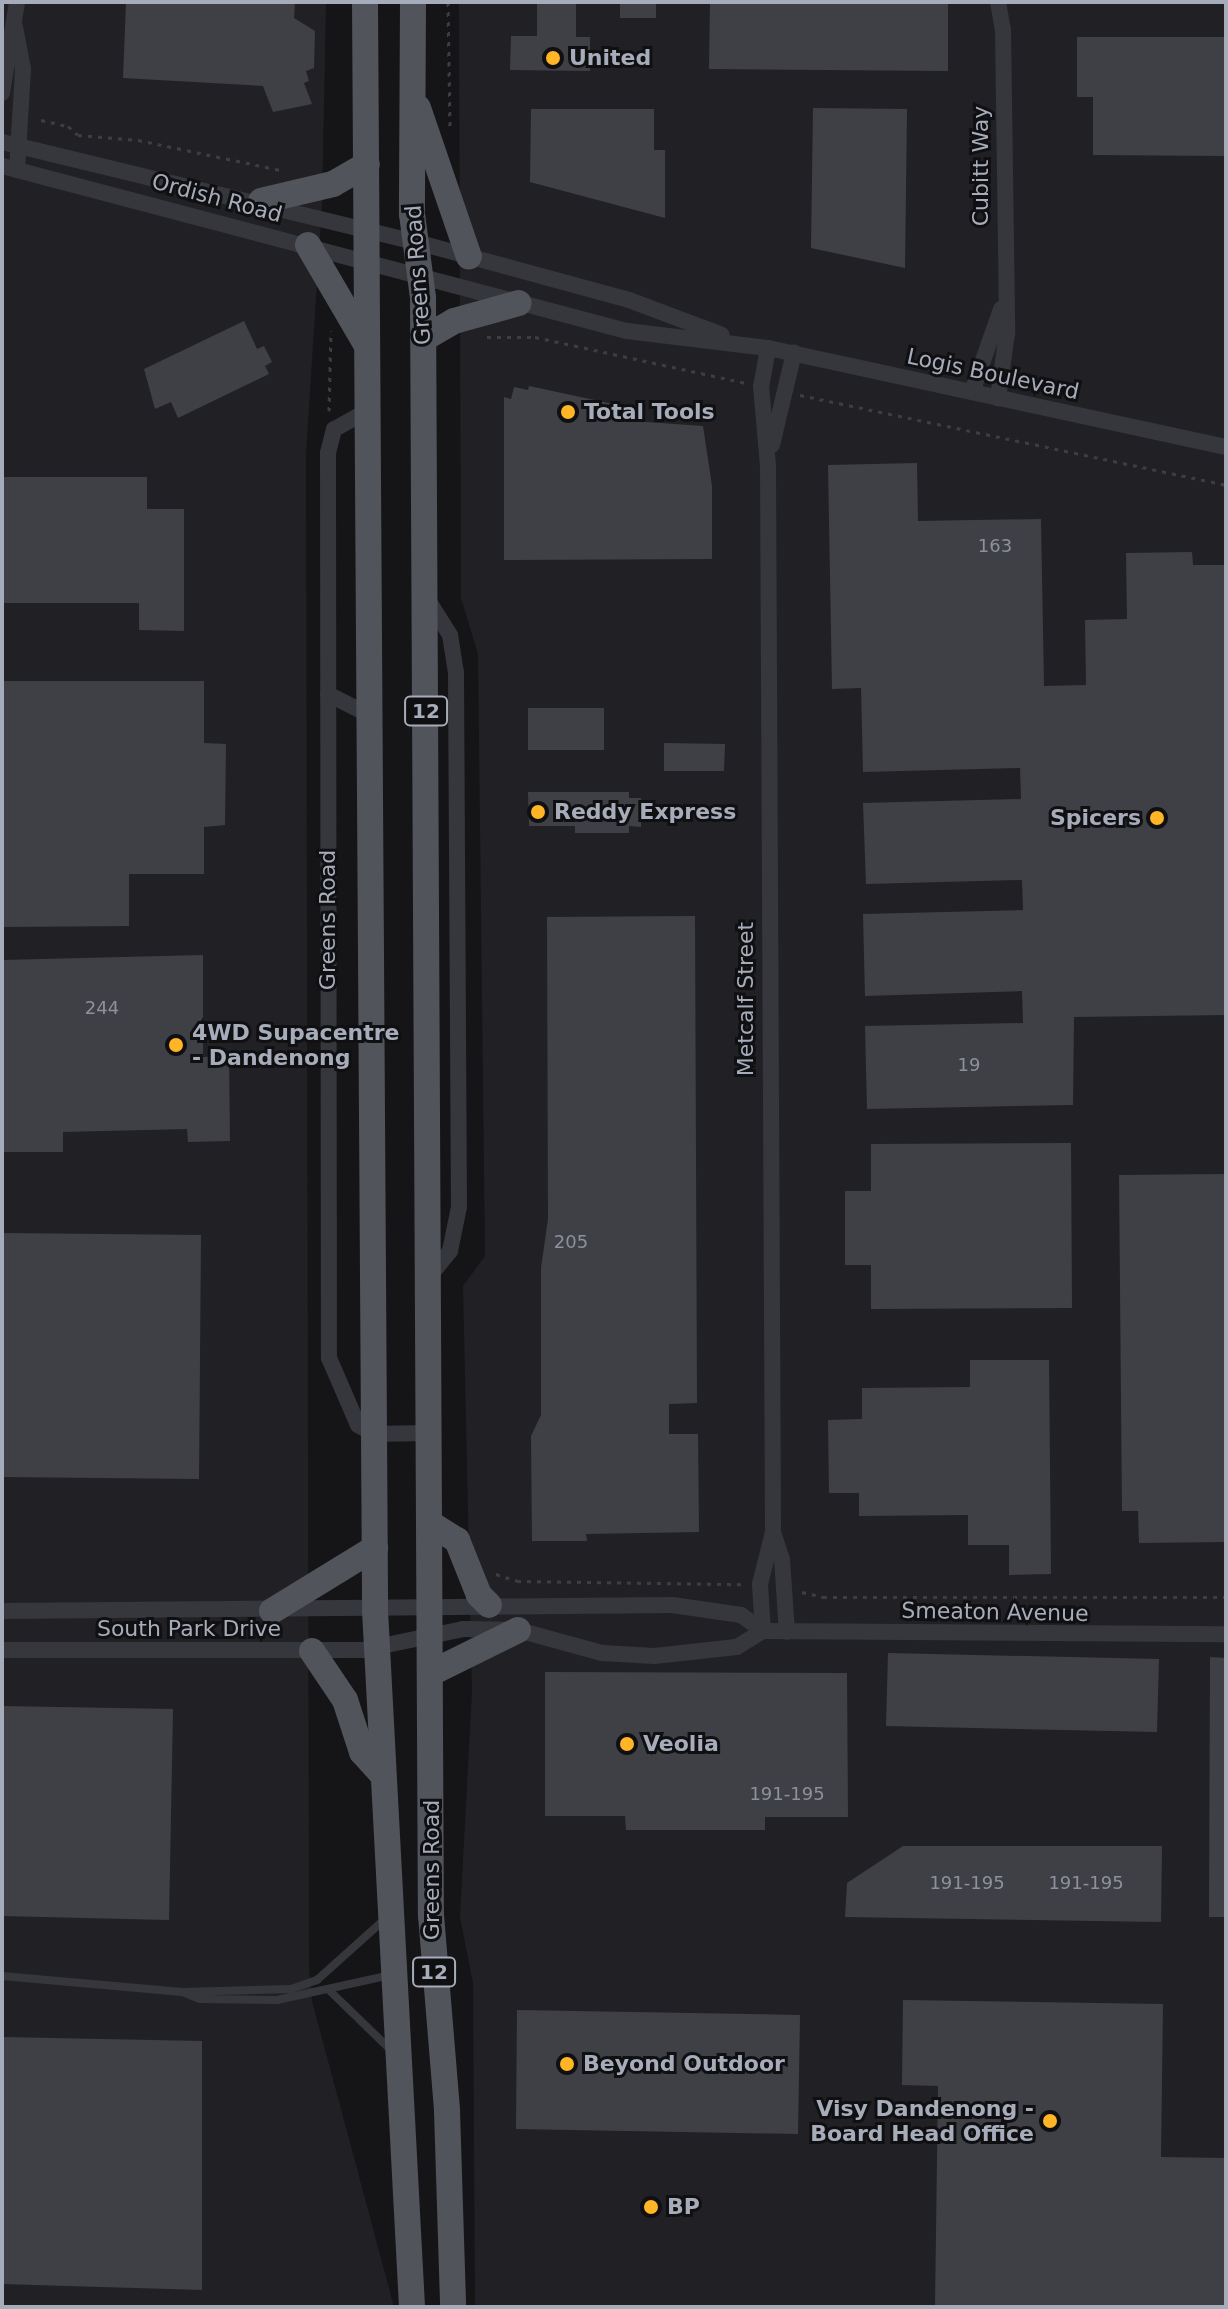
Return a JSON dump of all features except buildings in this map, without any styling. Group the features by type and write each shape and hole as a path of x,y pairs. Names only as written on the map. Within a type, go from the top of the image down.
{"main road":[{"name":"Greens Road","path":"365,2 375,1610 412,2307"},
{"name":"Greens Road","path":"413,2 416,242 421,275 423,339 432,1957 447,2111 453,2307"},
{"path":"412,94 469,257"},
{"path":"261,201 333,184 367,164"},
{"path":"308,245 367,346"},
{"path":"423,339 463,317 519,303"},
{"path":"431,1524 457,1540 479,1595 489,1605"},
{"path":"272,1611 375,1548"},
{"path":"431,1673 518,1630"},
{"path":"312,1651 345,1700 362,1752 382,1774"}],"street":[{"path":"2,93 17,2"},
{"name":"Cubitt Way","path":"998,2 1003,29 1002,304 1006,350 998,398"},
{"name":"Cubitt Way","path":"1003,29 1011,2"},
{"path":"9,168 20,146 23,69 15,27"},
{"name":"Ordish Road","path":"2,142 261,201 416,242"},
{"name":"Ordish Road","path":"9,168 421,275"},
{"name":"Logis Boulevard","path":"416,242 629,300 750,345"},
{"name":"Logis Boulevard","path":"421,275 627,331 794,353 1226,447"},
{"name":"Cubitt Way","path":"972,392 1002,304"},
{"name":"Metcalf Street","path":"768,348 761,386 768,466 773,1532 784,1588 787,1632"},
{"name":"Metcalf Street","path":"768,466 794,353"},
{"name":"Greens Road","path":"367,411 334,429 328,453 329,1358 358,1425 374,1434"},
{"path":"328,694 369,715"},
{"path":"374,1434 429,1433"},
{"name":"Metcalf Street","path":"763,1631 760,1584 773,1532"},
{"name":"Smeaton Avenue","path":"431,1607 693,1607 741,1615 763,1631 787,1632 1226,1634"},
{"name":"South Park Drive","path":"2,1611 272,1611 431,1607"},
{"name":"Smeaton Avenue","path":"430,1636 463,1629 518,1630 602,1653 654,1656 737,1647 763,1631"},
{"name":"South Park Drive","path":"2,1650 376,1649 430,1636"}],"lane":[{"path":"2,1976 182,1992 304,1986 389,1916"},
{"path":"182,1992 200,1999 277,2000 331,1992 392,1974"},
{"path":"331,1992 400,2058"}],"path":[{"path":"448,2 451,141"},
{"path":"41,120 68,126 78,135 138,140 272,170 300,171"},
{"path":"482,337 535,337 761,386"},
{"path":"783,391 1226,485"},
{"path":"490,1570 517,1581 760,1584"},
{"path":"784,1588 823,1597 1226,1597"}],"shaded area":[{"path":"2,2 326,2 322,205 306,454 309,1969 312,2001 394,2307 2,2307"},
{"path":"459,2 1226,2 1226,2307 475,2307 473,1983 460,1917 472,1691 463,1286 485,1256 478,654 461,598"}],"place":[{"name":"United","path":"553,58"},
{"name":"Total Tools","path":"568,412"},
{"name":"Reddy Express","path":"538,812"},
{"name":"Spicers","path":"1157,818"},
{"name":"4WD Supacentre - Dandenong","path":"176,1045"},
{"name":"Veolia","path":"627,1744"},
{"name":"Beyond Outdoor","path":"567,2064"},
{"name":"Visy Dandenong - Board Head Office","path":"1050,2121"},
{"name":"BP","path":"651,2207"}]}
